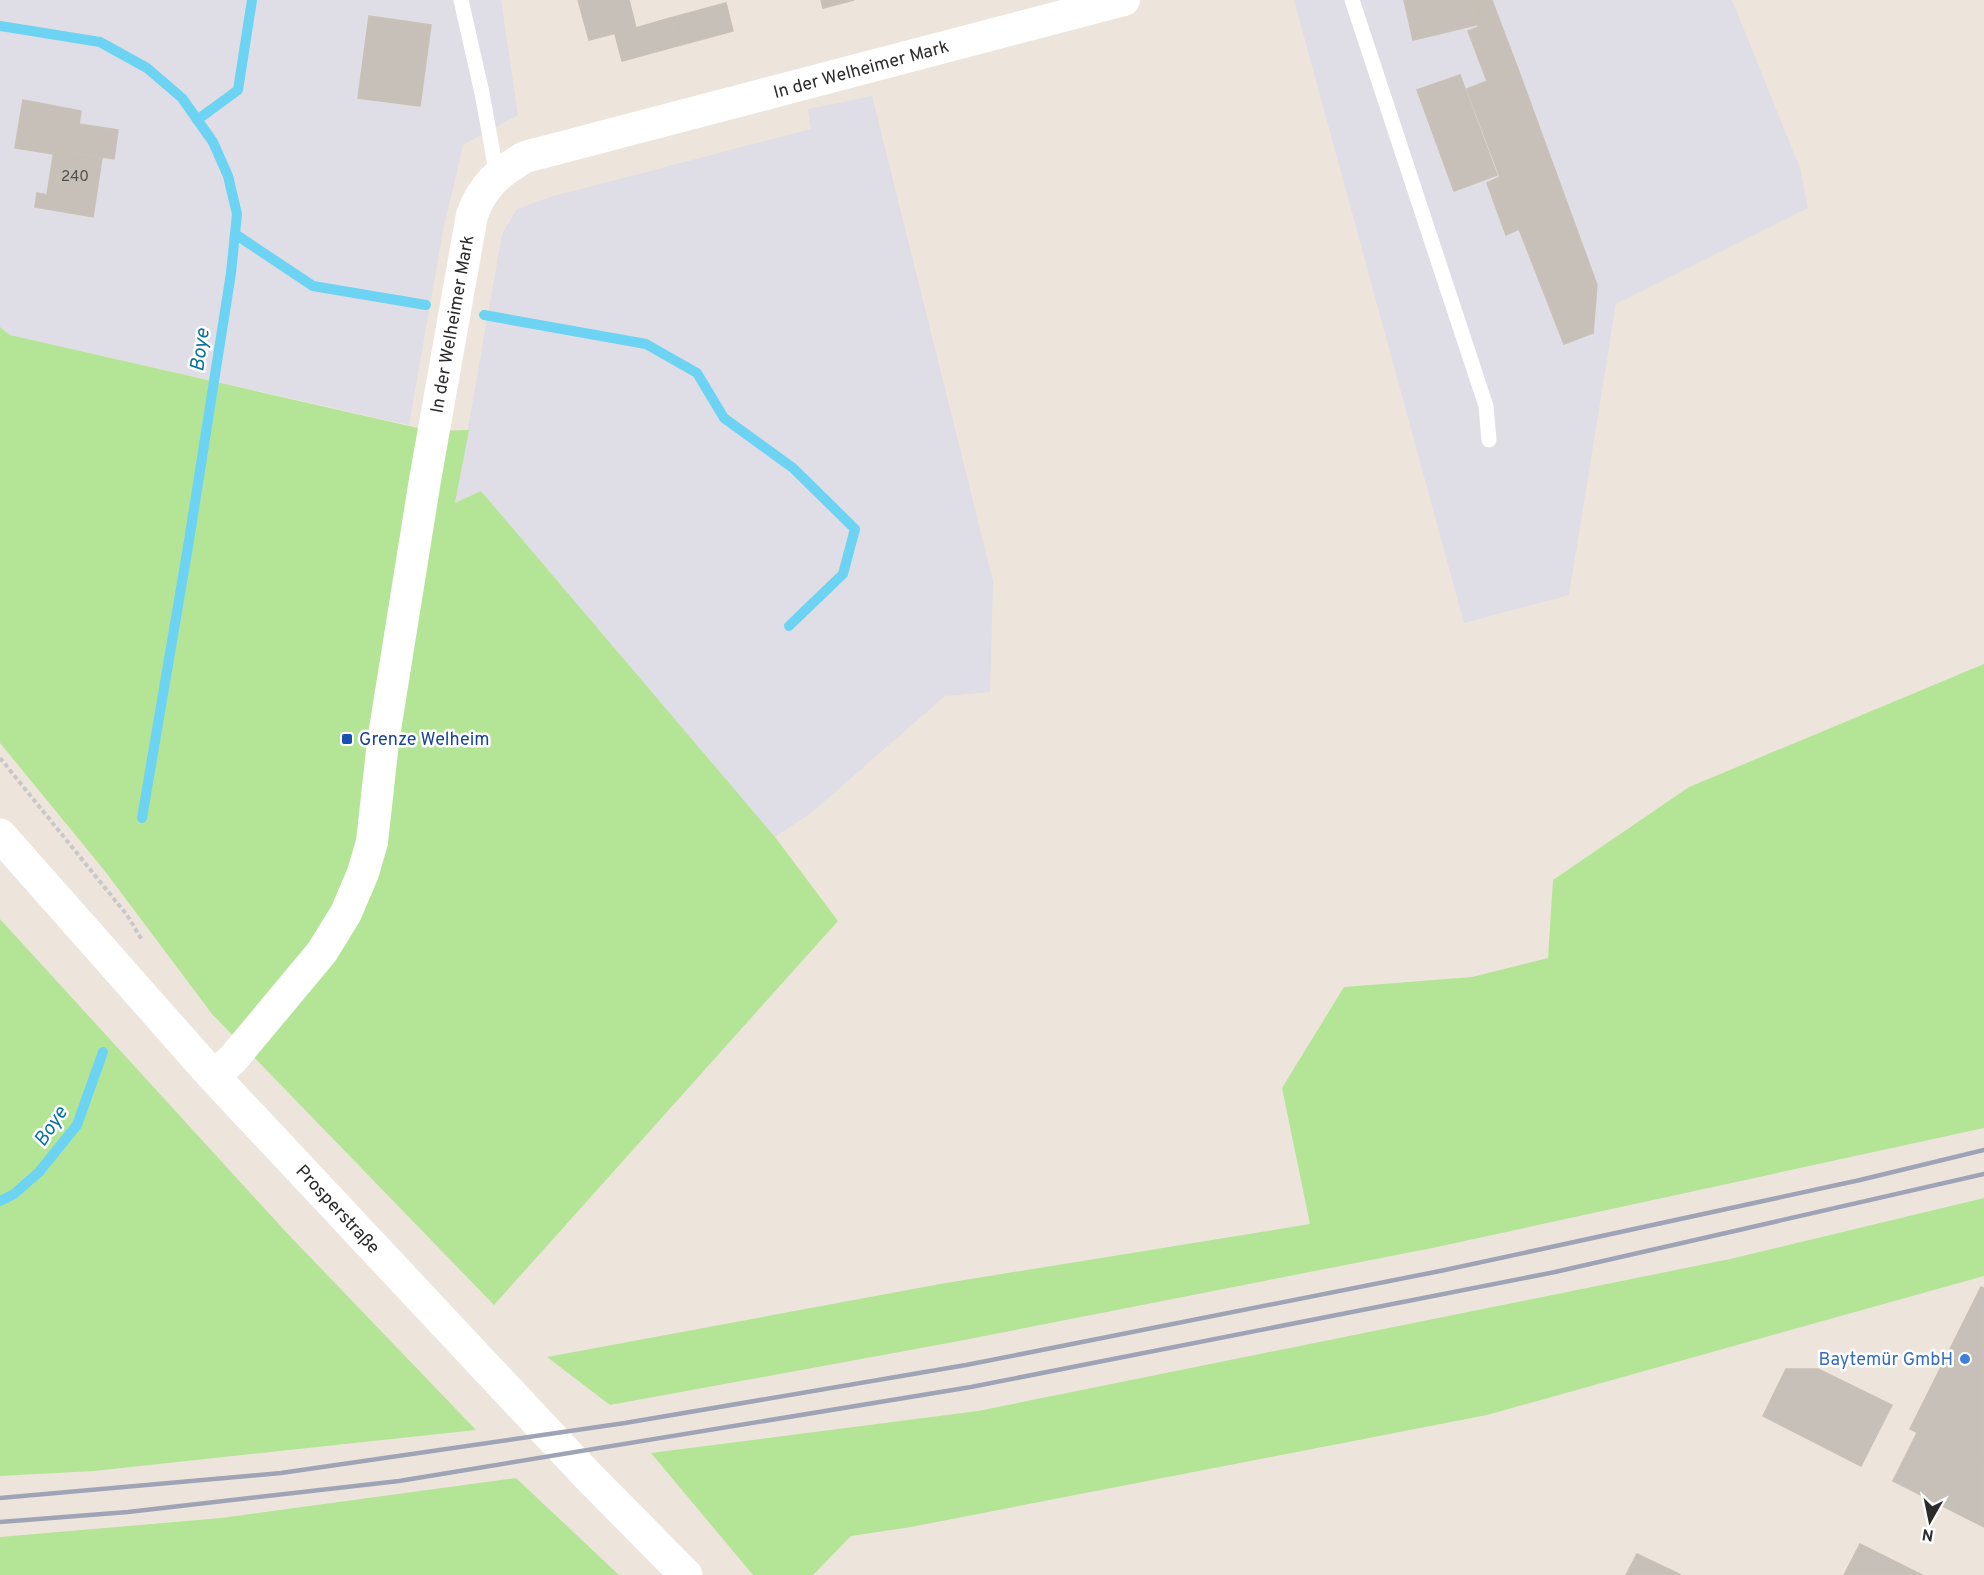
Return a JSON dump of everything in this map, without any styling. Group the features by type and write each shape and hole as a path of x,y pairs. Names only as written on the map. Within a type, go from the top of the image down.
{"main road":[{"name":"Prosperstraße","path":"0,835 213,1076 588,1476 686,1575"}],"street":[{"name":"In der Welheimer Mark","path":"213,1076 232,1060 322,952 346,913 363,873 372,842 385,731 425,480 471,215 488,184 525,158 1124,0"}],"lane":[{"path":"461,0 482,93 497,176"},
{"path":"1352,0 1486,406 1489,440"}],"path":[{"path":"0,758 127,915 144,944"}],"shaded area":[{"path":"0,0 501,0 518,115 463,145 443,231 409,425 10,335 0,327"},
{"path":"1294,0 1732,0 1800,168 1808,208 1616,304 1569,595 1464,623"},
{"path":"872,96 993,581 990,692 945,696 811,813 775,837 481,491 455,503 502,234 517,209 550,197 811,129 808,109"}],"green space":[{"path":"0,327 10,335 431,431 469,430 455,503 481,491 775,837 838,921 494,1305 212,1014 104,870 0,743"},
{"path":"1984,664 1984,1128 1437,1247 959,1341 610,1405 547,1357 940,1284 1310,1224 1282,1088 1344,987 1472,977 1548,958 1553,880 1689,787"},
{"path":"0,919 286,1232 476,1430 94,1471 0,1476"},
{"path":"1984,1198 1984,1276 1487,1415 911,1527 851,1536 813,1575 753,1575 651,1453 978,1411 1730,1259"},
{"path":"516,1478 619,1575 0,1575 0,1537 221,1518"}],"building":[{"path":"578,0 629,0 636,28 589,40"},
{"path":"821,0 854,0 823,8"},
{"path":"1404,0 1471,0 1476,25 1413,40"},
{"path":"1471,0 1492,0 1499,19 1478,27"},
{"path":"726,3 733,31 677,46 670,18"},
{"path":"369,16 431,25 420,106 358,98"},
{"path":"670,18 677,46 622,61 615,34"},
{"path":"1499,19 1518,69 1487,81 1468,31"},
{"path":"1518,69 1597,285 1593,333 1564,344 1519,229 1506,235 1487,183 1500,177 1467,89"},
{"path":"1460,75 1497,175 1454,191 1417,90"},
{"path":"23,100 81,111 79,124 118,130 114,159 54,150 53,154 15,148"},
{"path":"54,150 102,158 93,217 35,207 37,193 47,195"},
{"name":"Baytemür GmbH","path":"1981,1287 1984,1288 1984,1466 1910,1429"},
{"path":"1786,1369 1818,1369 1892,1405 1861,1466 1763,1416"},
{"path":"1917,1433 1984,1466 1984,1527 1893,1481"},
{"path":"1860,1544 1922,1575 1844,1575"},
{"path":"1637,1554 1681,1575 1626,1575"}],"waterway":[{"path":"197,120 238,90 252,0"},
{"name":"Boye","path":"0,26 100,42 147,68 182,98 213,142 228,176 237,214 231,273 188,547 142,818"},
{"path":"235,234 313,286 426,305"},
{"path":"484,315 646,344 697,373 724,418 793,468 855,529 843,574 789,626"},
{"name":"Boye","path":"0,1201 14,1194 39,1172 77,1125 103,1052"}],"railway":[{"path":"0,1498 281,1473 625,1423 966,1365 1445,1270 1860,1180 1984,1150"},
{"path":"0,1522 128,1512 399,1481 971,1387 1555,1272 1984,1174"}],"place":[{"name":"Grenze Welheim","path":"347,739"},
{"name":"Baytemür GmbH","path":"1965,1359"}]}
